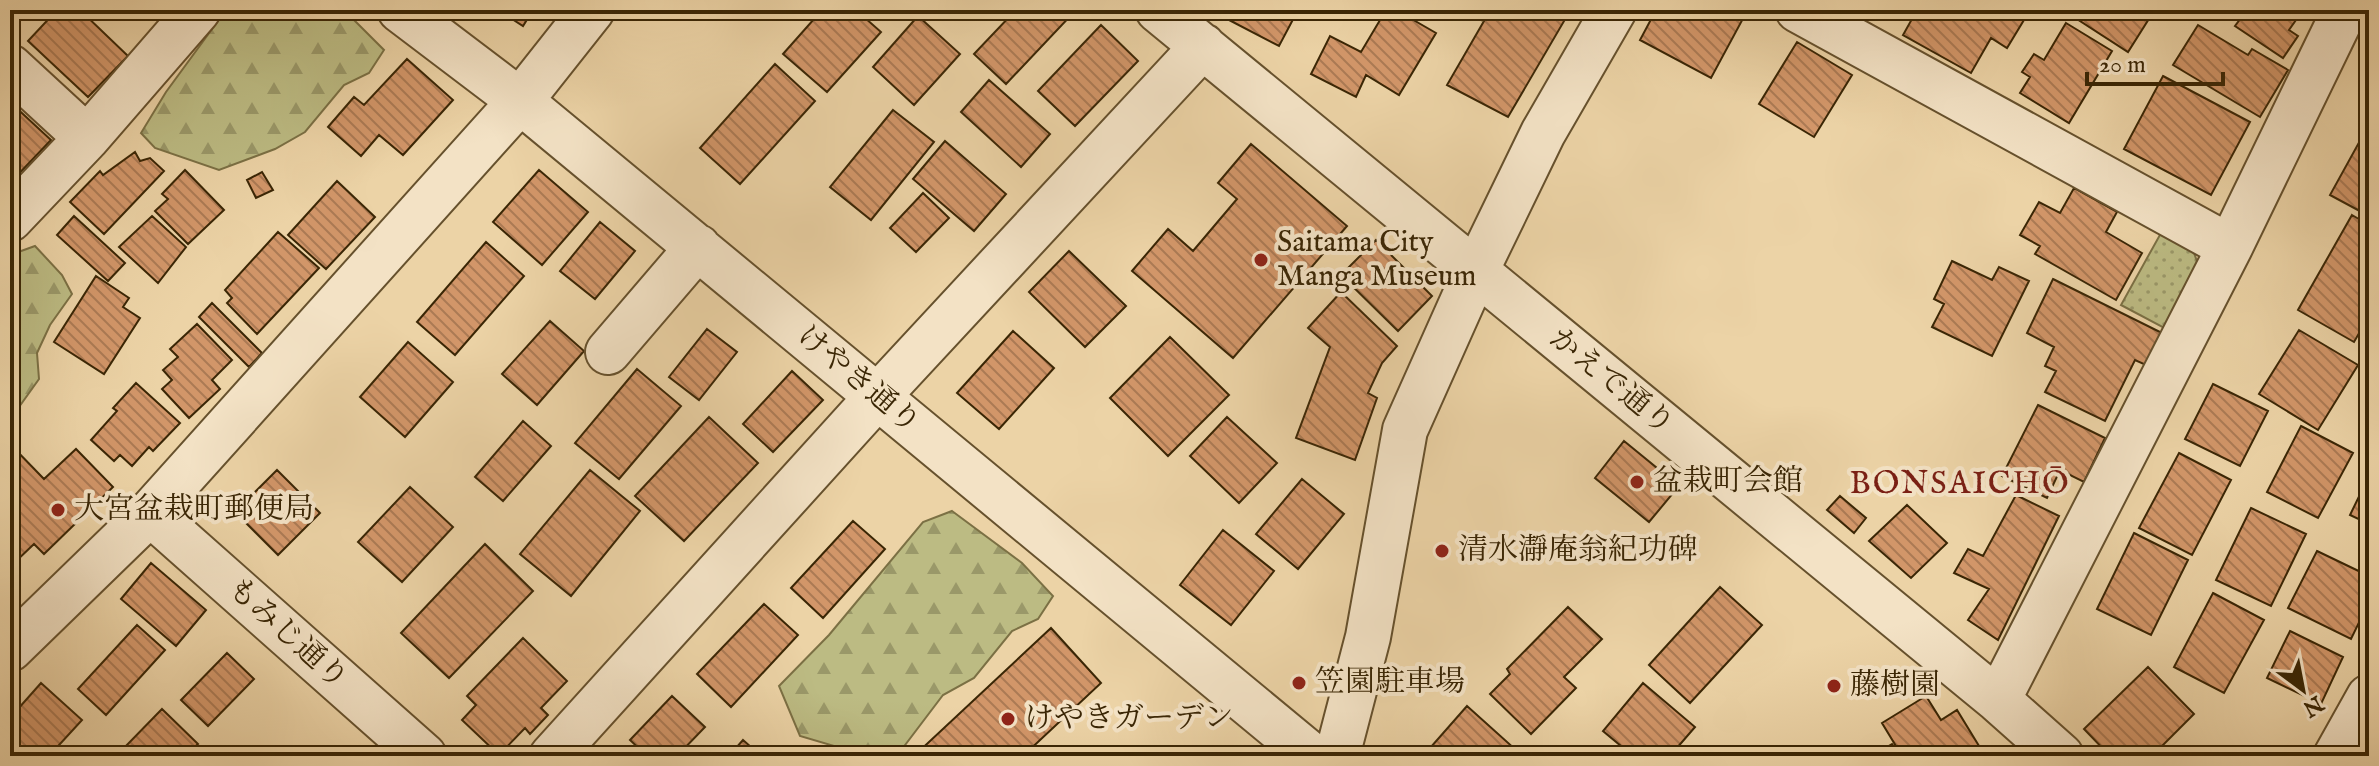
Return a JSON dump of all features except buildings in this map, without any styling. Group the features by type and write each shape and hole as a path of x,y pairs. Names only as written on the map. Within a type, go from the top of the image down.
{"street":[{"path":"10,219 87,138 198,10"},
{"name":"けやき通り","path":"400,10 520,101 1312,756"},
{"path":"10,649 150,513 520,101 592,10"},
{"name":"かえで通り","path":"1158,10 1998,700 2061,756"},
{"path":"1337,756 1368,637 1405,430 1476,271 1543,133 1614,10"},
{"path":"1798,10 2230,247"},
{"path":"1998,700 2230,247 2345,10"},
{"path":"552,756 878,396 1203,46"},
{"path":"10,67 87,138"},
{"path":"608,352 698,247"},
{"name":"もみじ通り","path":"150,513 424,756"},
{"path":"2336,756 2369,697"}],"green space":[{"path":"226,10 344,10 384,50 369,73 344,85 305,132 275,149 219,170 155,148 141,133 166,92"},
{"path":"2161,233 2193,250 2200,270 2168,330 2121,305"},
{"path":"35,246 62,275 72,294 50,325 37,353 39,379 19,407 10,412 10,255"},
{"path":"952,511 1022,563 1053,596 1038,619 1012,631 974,678 943,695 899,753 861,754 800,736 779,686 829,635 923,522"}],"place":[{"name":"Saitama City Manga Museum","path":"1261,260"},
{"name":"盆栽町会館","path":"1637,482"},
{"name":"大宮盆栽町郵便局","path":"58,510"},
{"name":"清水瀞庵翁紀功碑","path":"1442,551"},
{"name":"笠園駐車場","path":"1299,683"},
{"name":"藤樹園","path":"1834,686"},
{"name":"けやきガーデン","path":"1008,719"}],"district":[{"name":"BONSAICHŌ","path":"1960,484"}]}
